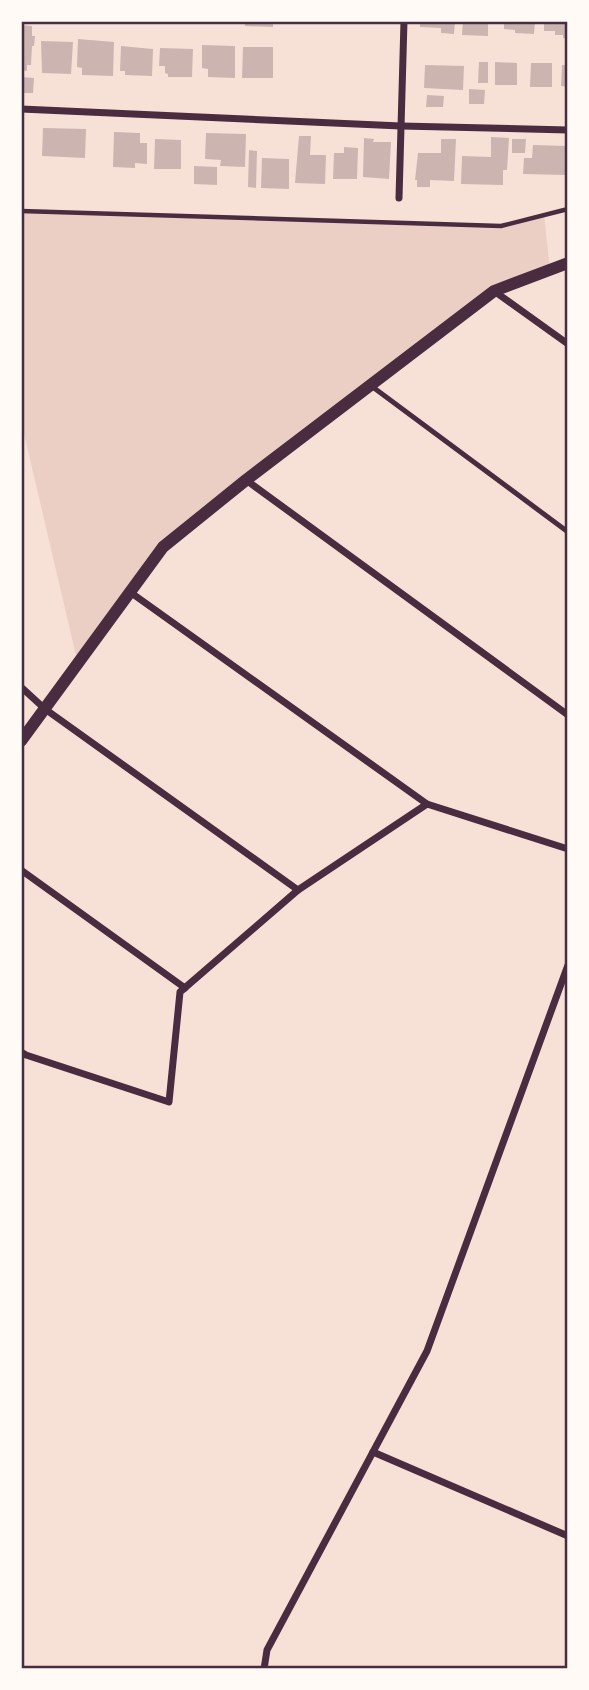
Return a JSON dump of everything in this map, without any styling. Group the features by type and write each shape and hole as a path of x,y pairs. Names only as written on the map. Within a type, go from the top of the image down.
{"street":[{"path":"399,198 404,21"},
{"path":"21,109 568,130"},
{"path":"21,741 163,547 246,480 494,291 568,263"},
{"path":"494,291 568,344"},
{"path":"246,480 568,715"},
{"path":"130,592 427,804 568,849"},
{"path":"21,687 45,709 298,890"},
{"path":"23,1056 169,1102 180,992 298,890 427,804"},
{"path":"21,870 185,988"},
{"path":"264,1669 267,1650 428,1351 566,979 568,965"},
{"path":"373,1452 568,1536"}],"lane":[{"path":"370,385 568,532"}],"path":[{"path":"21,211 501,226 568,209"}],"shaded area":[{"path":"21,211 501,226 544,215 550,269 494,291 163,547 78,664 21,421"}],"building":[{"path":"245,21 273,21 273,27 245,26"},
{"path":"420,21 455,21 454,34 441,33 441,28 420,27"},
{"path":"463,21 488,21 488,36 462,35"},
{"path":"504,21 535,21 534,34 515,33 515,30 504,29"},
{"path":"544,21 568,21 568,38 555,35 555,31 544,31"},
{"path":"21,25 32,26 32,36 35,36 31,65 27,65 27,71 21,70"},
{"path":"78,39 114,42 113,76 82,75 82,68 77,67"},
{"path":"41,41 73,42 71,74 42,73"},
{"path":"202,45 235,46 235,78 208,77 208,69 202,68"},
{"path":"121,46 153,49 152,76 125,75 125,71 120,71"},
{"path":"243,47 273,47 273,78 242,78"},
{"path":"160,48 193,49 192,77 168,77 165,66 159,66"},
{"path":"479,62 488,62 488,83 478,83"},
{"path":"495,62 517,63 517,85 495,85"},
{"path":"531,63 552,63 552,87 530,87"},
{"path":"425,65 464,66 463,90 424,88"},
{"path":"562,65 568,65 568,87 561,86"},
{"path":"21,77 34,78 33,93 21,93"},
{"path":"469,89 485,90 484,104 469,104"},
{"path":"427,95 444,96 443,107 426,107"},
{"path":"43,128 86,129 85,158 42,156"},
{"path":"114,132 140,133 140,143 147,143 147,164 135,163 135,168 113,167"},
{"path":"206,133 246,134 245,167 220,166 221,160 205,159"},
{"path":"299,136 311,136 310,155 326,155 325,184 295,183"},
{"path":"491,137 509,138 503,185 461,184 462,156 491,157"},
{"path":"364,138 374,139 373,142 391,142 389,179 363,177"},
{"path":"155,139 181,140 181,169 154,169"},
{"path":"441,139 456,139 454,181 430,180 430,187 417,187 415,180 418,153 441,153"},
{"path":"512,139 526,139 525,153 512,153"},
{"path":"533,145 567,146 566,175 523,174 524,158 532,158"},
{"path":"344,147 358,148 357,179 333,179 334,153 344,153"},
{"path":"249,150 257,151 256,188 248,187"},
{"path":"262,158 289,159 289,189 261,188"},
{"path":"194,166 217,167 217,185 194,184"}]}
